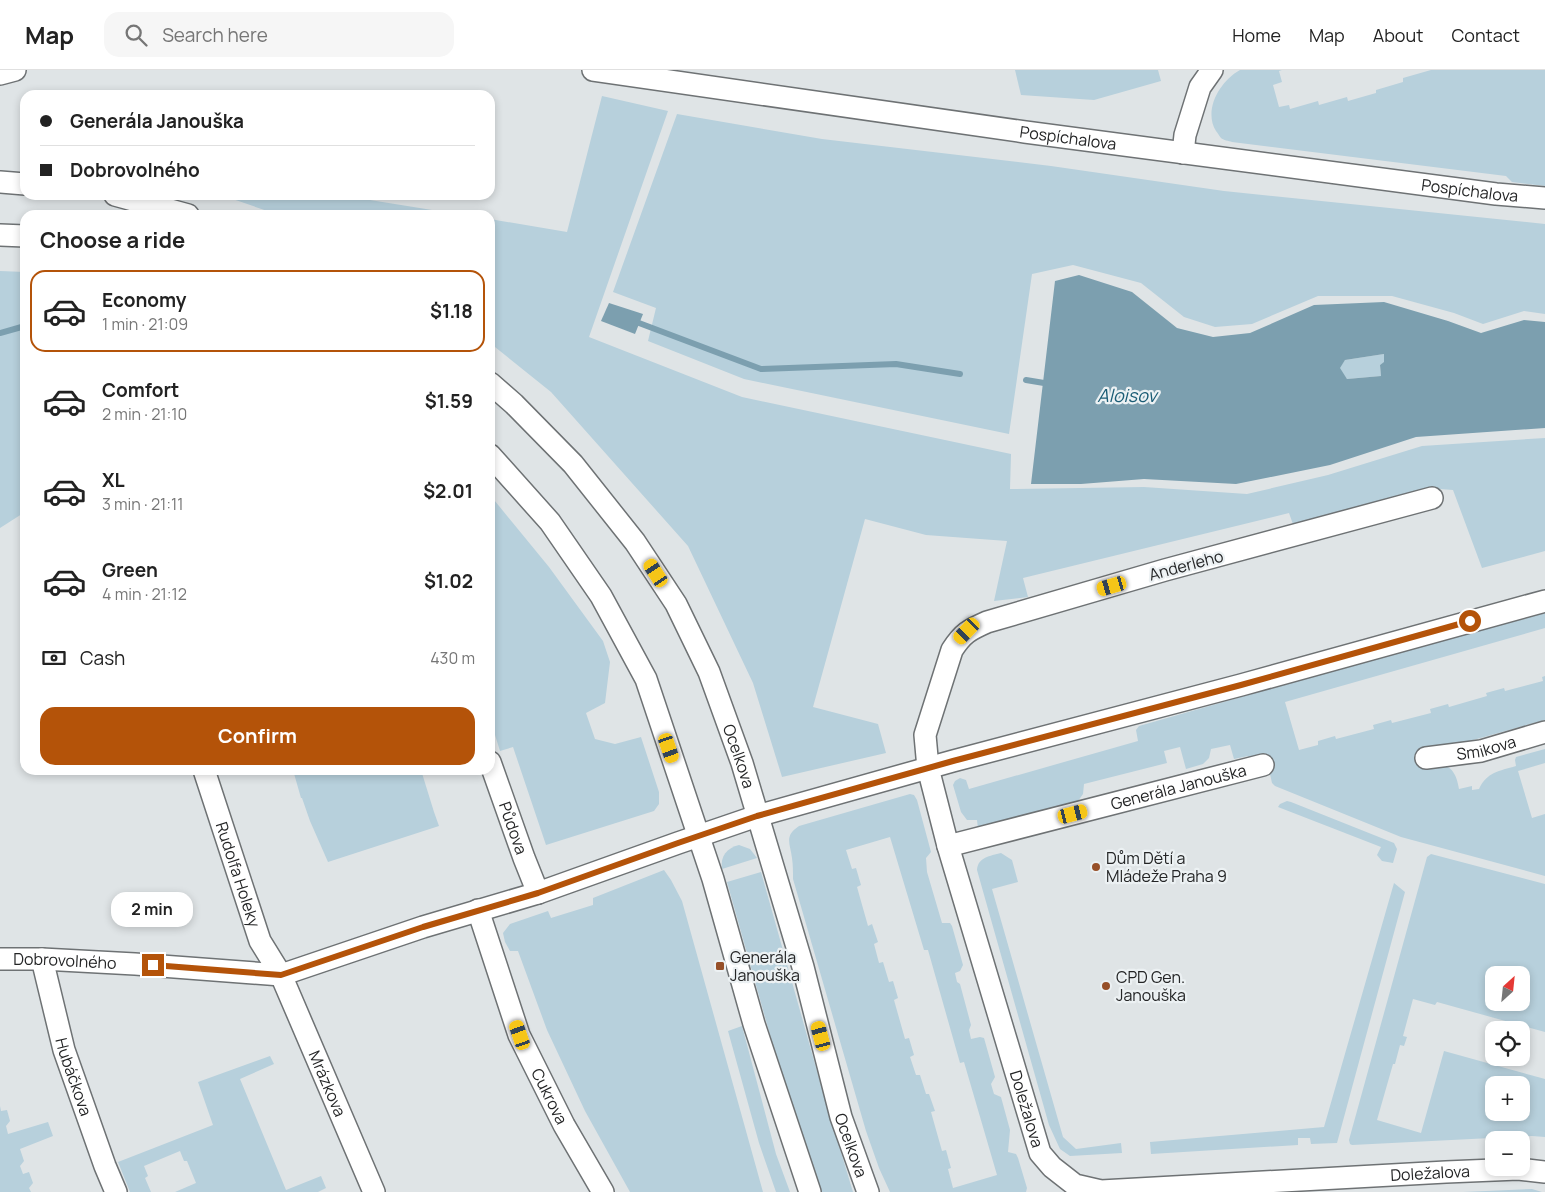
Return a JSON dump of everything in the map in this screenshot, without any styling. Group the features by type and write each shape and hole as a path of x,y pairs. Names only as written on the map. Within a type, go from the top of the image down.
{"street":[{"path":"0,74 15,70"},
{"name":"Pospíchalova","path":"593,70 726,79 1182,153 1496,194 1545,198"},
{"path":"1182,153 1185,135 1200,87 1212,70"},
{"path":"0,182 20,184"},
{"path":"133,200 170,210"},
{"path":"0,235 20,236"},
{"name":"Ocelkova","path":"495,387 514,404 572,464 635,542 676,604 709,672 742,763 803,966 841,1117 868,1192"},
{"path":"495,460 550,522 601,596 646,679 713,879 754,1024 810,1192"},
{"name":"Anderleho","path":"928,768 926,735 952,650 957,641 967,631 987,622 1165,570 1432,498"},
{"path":"698,836 757,816 928,768 1241,685 1545,600"},
{"name":"Smikova","path":"1426,758 1481,751 1545,732"},
{"name":"Generála Janouška","path":"948,846 1263,765"},
{"name":"Doležalova","path":"928,768 948,846 1040,1153 1052,1167 1074,1185 1101,1191 1446,1172 1518,1169 1545,1172"},
{"name":"Rudolfa Holeky","path":"206,775 260,941 281,975"},
{"name":"Půdova","path":"495,775 538,893"},
{"name":"Dobrovolného","path":"0,959 42,959 135,964 281,975 423,927 538,893 698,836"},
{"name":"Cukrova","path":"478,910 520,1035 564,1125 603,1192"},
{"name":"Hubáčkova","path":"42,959 64,1050 116,1192"},
{"name":"Mrázkova","path":"281,975 374,1192"}],"shaded area":[{"path":"1015,70 1158,70 1161,81 1094,100 1021,95"},
{"path":"1240,70 1282,70 1279,71 1282,82 1273,85 1279,107 1289,105 1290,109 1318,101 1319,105 1347,97 1348,101 1376,93 1376,90 1403,82 1403,78 1431,70 1545,70 1545,186 1512,182 1506,176 1232,142 1222,139 1212,123 1213,105 1226,81"},
{"path":"602,96 668,111 589,337 742,397 1011,454 1010,489 1144,487 1247,494 1328,475 1422,446 1545,438 1545,551 1482,568 1453,490 1427,488 1294,527 1289,513 1023,578 1028,597 994,601 1007,541 926,535 865,519 813,707 878,724 886,753 782,777 753,683 688,546 551,392 495,347 495,220 567,232"},
{"path":"677,114 822,139 1051,166 1224,191 1545,224 1545,314 1524,311 1483,324 1454,313 1392,296 1318,296 1252,324 1215,327 1184,317 1141,283 1073,265 1032,274 1009,434 744,379 648,341 656,308 613,292"},
{"path":"236,200 370,200 432,210 264,210"},
{"path":"0,271 20,272 20,515 0,528"},
{"path":"1384,354 1385,362 1380,365 1381,376 1347,379 1339,368 1345,360"},
{"path":"495,501 549,567 603,641 610,662 605,703 586,713 595,739 615,744 641,737 659,792 659,804 654,811 546,845 513,747 500,751 495,735"},
{"path":"1545,611 1545,628 1285,702 1299,750 1318,745 1318,741 1335,736 1336,739 1374,729 1373,725 1391,720 1392,723 1431,713 1430,709 1448,704 1449,707 1487,696 1486,693 1504,688 1505,691 1543,681 1542,677 1545,676 1545,720 1416,756 1418,765 1440,764 1446,766 1454,773 1459,789 1472,786 1472,790 1479,789 1482,783 1494,773 1516,766 1516,757 1545,749 1545,763 1518,771 1532,818 1545,814 1545,876 1401,837 1275,786 1272,783 1270,774 1254,775 1248,756 1234,759 1230,745 1211,749 1209,758 1203,764 1186,769 1180,747 1164,751 1167,763 1084,784 1083,794 1078,801 978,829 977,820 967,820 961,812 953,785 960,778 966,780 969,789 1138,741 1136,730 1139,726"},
{"path":"294,775 423,775 439,826 328,862 301,798"},
{"path":"910,794 914,795 931,852 926,858 927,872 942,923 950,923 952,926 963,965 960,971 955,973 957,982 960,984 971,1025 969,1030 971,1039 984,1038 995,1077 991,1084 994,1094 1001,1097 1010,1130 1008,1152 1016,1154 1018,1158 1027,1188 1026,1192 890,1192 866,1131 793,879 789,840 791,833 799,826","holes":["890,837 924,950 928,950 960,1063 964,1062 997,1175 953,1188 948,1169 951,1168 946,1150 942,1151 931,1112 935,1111 929,1094 926,1094 920,1075 916,1075 910,1057 914,1055 909,1038 905,1039 894,1000 898,998 893,981 889,982 883,962 879,963 874,944 878,942 872,924 868,926 857,887 861,885 856,868 852,869 846,850"]},
{"path":"1287,801 1394,843 1397,849 1393,863 1382,861 1377,855 1381,847 1278,807"},
{"path":"739,845 750,849 757,858 722,869 722,860 725,853"},
{"path":"1001,853 1012,860 1018,882 992,889 1063,1137 1076,1149 1121,1143 1122,1153 1070,1156 1060,1149 1049,1125 977,870 982,860"},
{"path":"1431,854 1545,884 1545,1032 1530,1028 1530,1021 1505,1021 1437,1002 1435,1005 1413,999 1403,1036 1407,1037 1404,1046 1400,1045 1395,1064 1393,1064 1377,1120 1421,1133 1444,1051 1485,1062 1485,1066 1498,1066 1545,1079 1545,1137 1530,1136 1530,1131 1485,1131 1485,1138 1352,1145 1349,1140 1427,857"},
{"path":"664,870 682,901 763,1192 630,1192 585,1111 547,1030 518,951 510,951 505,942 503,933 510,924 548,911 551,918 593,905 593,898"},
{"path":"761,872 853,1192 816,1192 790,1106 727,882"},
{"path":"1394,883 1405,892 1337,1143 1311,1144 1310,1138 1298,1138 1298,1145 1151,1154 1150,1142 1324,1127"},
{"path":"742,1026 776,1154 790,1192 776,1192 759,1143 728,1031"},
{"path":"270,1056 274,1064 240,1079 286,1190 321,1176 326,1188 318,1192 175,1192 196,1183 187,1161 184,1161 180,1151 144,1166 148,1176 145,1178 151,1192 130,1192 118,1162 213,1125 198,1082"},
{"path":"0,1106 1,1111 7,1110 10,1121 6,1126 8,1134 48,1122 53,1136 20,1149 24,1161 20,1166 23,1174 29,1172 33,1183 29,1188 31,1192 0,1192"},
{"path":"1532,1189 1542,1192 1463,1192"}],"water":[{"name":"Aloisov","path":"1079,275 1132,292 1177,328 1213,337 1250,333 1314,305 1384,302 1481,333 1524,320 1545,322 1545,428 1416,437 1330,465 1236,484 1144,479 1081,484 1031,484 1055,281","holes":["1384,354 1384,362 1380,365 1381,376 1347,379 1340,368 1345,360"]},
{"path":"609,303 643,314 635,334 601,321"}],"waterway":[{"path":"639,323 761,369 896,364 960,374"},
{"path":"0,333 20,327"},
{"path":"1026,380 1044,383"}],"place":[{"name":"Dům Dětí a Mládeže Praha 9","path":"1096,867"},
{"name":"Generála Janouška","path":"720,966"},
{"name":"CPD Gen. Janouška","path":"1106,986"}],"route":[{"path":"153,965 281,975 423,927 538,893 757,816 1470,621"}]}
